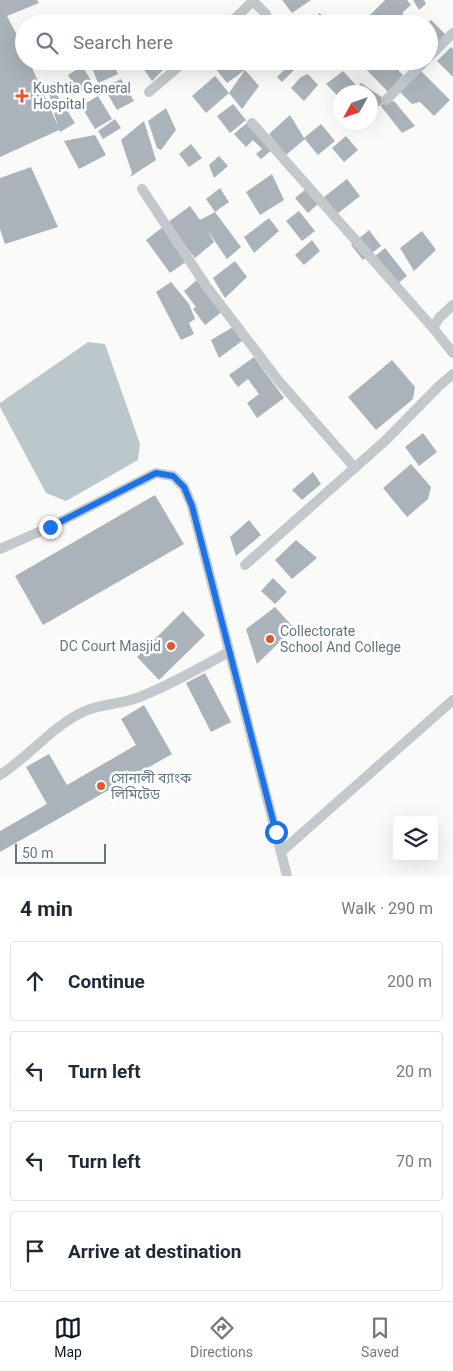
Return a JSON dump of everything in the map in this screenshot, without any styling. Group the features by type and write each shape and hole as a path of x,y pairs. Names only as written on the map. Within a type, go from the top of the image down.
{"street":[{"path":"238,15 252,1 266,14"},
{"path":"438,48 453,33"},
{"path":"149,92 174,70"},
{"path":"386,100 415,70"},
{"path":"252,123 434,328 453,352"},
{"path":"142,189 207,287 278,380 355,468"},
{"path":"434,328 439,318 453,305"},
{"path":"244,565 386,440 453,374"},
{"path":"0,549 50,527 156,473 173,476 184,487 192,506 287,876"},
{"path":"0,775 12,767 60,725 87,710 156,691 230,652"},
{"path":"281,852 453,700"}],"shaded area":[{"path":"88,342 105,344 140,444 138,460 66,501 46,493 0,407 0,403"}],"building":[{"name":"Kushtia General Hospital","path":"0,0 37,0 39,3 7,16 15,31 15,70 33,70 58,126 54,113 67,110 75,123 60,132 59,130 0,157"},
{"path":"282,0 311,0 292,13"},
{"path":"385,0 407,0 411,5 403,12 403,15 370,15"},
{"path":"413,0 424,0 426,4 419,10"},
{"path":"438,27 449,38 438,44"},
{"path":"451,47 453,49 453,77 438,62"},
{"path":"76,70 85,70 96,88 78,92 68,75"},
{"path":"93,70 116,70 118,74 98,83"},
{"path":"144,70 163,70 152,81"},
{"path":"217,70 245,70 227,83"},
{"path":"245,70 259,86 242,109 229,93"},
{"path":"284,70 294,70 282,82 277,77"},
{"path":"367,70 398,70 403,75 388,92"},
{"path":"343,71 356,85 333,85 333,91 326,84"},
{"path":"421,71 450,100 434,116 420,102 412,104 397,89"},
{"path":"308,74 318,85 304,101 291,88 301,77"},
{"path":"215,76 229,93 206,113 192,96"},
{"path":"121,79 134,101 117,110 104,88"},
{"path":"60,80 62,85 56,92 60,100 69,96 73,105 57,112 45,86"},
{"path":"378,95 386,100 378,106"},
{"path":"98,96 112,119 95,129 81,106"},
{"path":"394,101 415,126 402,133 380,105"},
{"path":"233,104 246,120 230,133 217,116"},
{"path":"166,108 176,130 161,150 157,148 148,121"},
{"path":"290,115 304,138 321,124 335,141 318,155 305,139 286,155 269,134"},
{"path":"115,119 121,128 103,139 98,131"},
{"path":"144,121 156,160 130,177 132,173 121,140"},
{"path":"248,122 273,149 261,159 256,154 262,149 253,140 246,147 234,134"},
{"path":"95,135 106,155 79,169 64,141"},
{"path":"346,136 358,150 344,162 332,148"},
{"path":"191,144 202,158 189,167 179,154"},
{"path":"219,156 228,166 214,178 209,165"},
{"path":"31,167 58,227 5,244 0,229 0,178"},
{"path":"272,174 284,200 260,215 246,192"},
{"path":"347,179 360,196 337,214 324,197"},
{"path":"220,188 229,202 215,212 206,199"},
{"path":"307,188 319,203 308,213 295,198"},
{"path":"190,206 200,220 215,212 241,247 227,259 208,231 214,242 195,258 167,223"},
{"path":"299,211 315,231 302,241 286,221"},
{"path":"269,218 279,231 254,253 244,237"},
{"path":"163,227 187,261 170,273 146,240"},
{"path":"369,230 381,246 363,260 351,245"},
{"path":"422,231 436,250 414,271 400,248"},
{"path":"312,240 320,251 304,265 295,255"},
{"path":"385,248 407,276 396,285 374,257"},
{"path":"235,261 247,277 225,298 213,278"},
{"path":"198,279 224,310 205,325 193,309 196,307 184,291"},
{"path":"171,282 189,304 195,319 189,323 194,334 181,340 156,292"},
{"path":"233,327 242,341 219,358 211,340"},
{"path":"254,357 284,398 257,418 247,403 259,394 248,379 238,387 229,375"},
{"path":"392,360 415,387 413,399 376,430 348,397"},
{"path":"423,433 437,452 419,466 405,447"},
{"path":"411,464 431,487 428,499 407,517 383,488"},
{"path":"313,472 321,484 302,500 292,490"},
{"path":"155,495 184,544 43,625 15,576"},
{"path":"249,520 261,535 236,556 230,537"},
{"path":"296,540 317,558 292,579 275,560"},
{"path":"273,578 287,592 275,604 261,591"},
{"path":"275,607 293,629 257,664 246,629"},
{"name":"DC Court Masjid","path":"183,611 205,635 159,680 137,657"},
{"path":"205,673 231,722 211,732 186,683"},
{"path":"144,705 172,754 0,852 0,831 47,804 26,767 49,754 67,785 136,745 121,719"}],"place":[{"name":"Kushtia General Hospital","path":"22,96"},
{"name":"Collectorate School And College","path":"270,639"},
{"name":"DC Court Masjid","path":"171,646"},
{"name":"সোনালী ব্যাংক লিমিটেড","path":"101,786"}],"route":[{"path":"50,527 156,473 173,476 184,487 192,506 276,832"}]}
